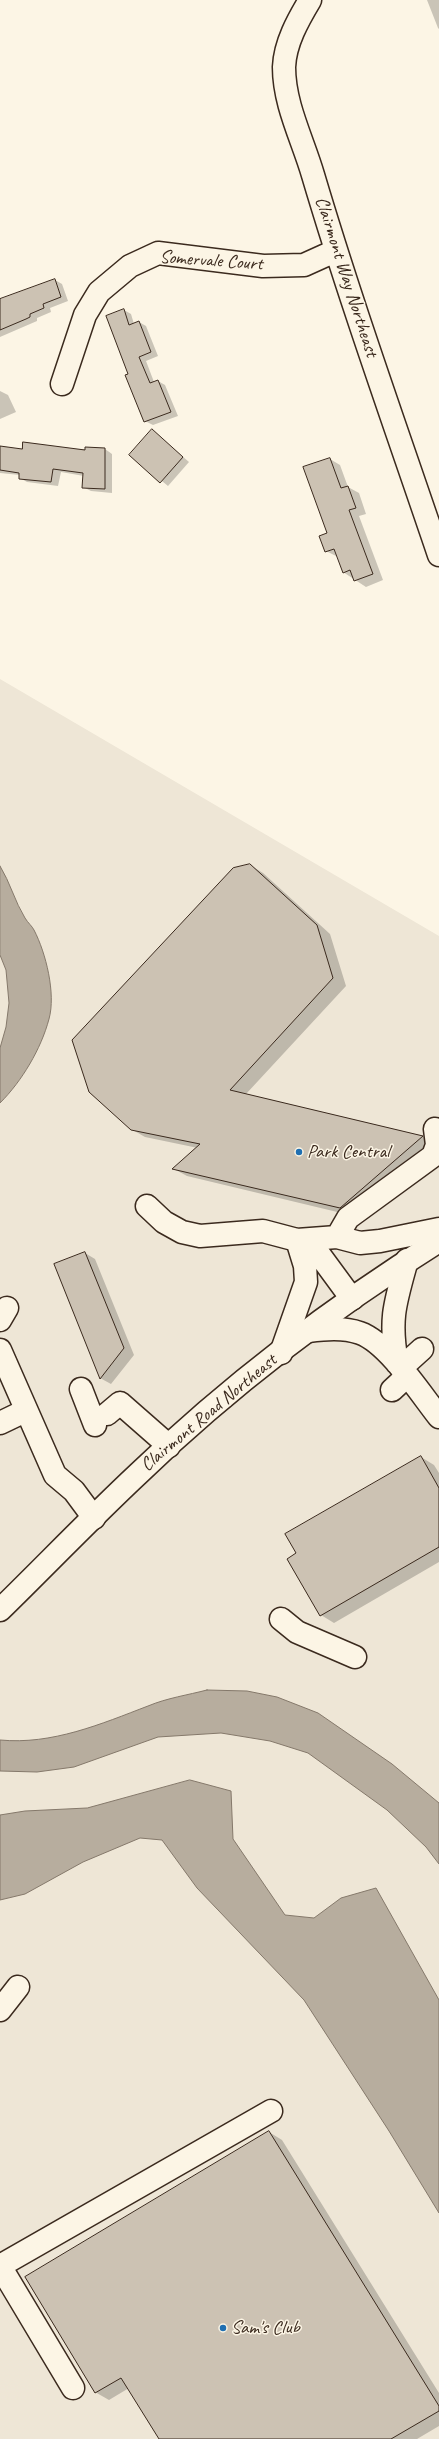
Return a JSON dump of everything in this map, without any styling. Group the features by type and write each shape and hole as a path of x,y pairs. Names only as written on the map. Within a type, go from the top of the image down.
{"street":[{"name":"Clairmont Way Northeast","path":"310,0 294,27 284,66 288,103 313,173 335,251 439,555"},
{"name":"Somervale Court","path":"62,384 85,315 99,292 130,266 158,253 264,266 304,265 335,251"},
{"path":"337,1237 348,1218 433,1156 437,1145 435,1129"},
{"path":"147,1206 164,1222 182,1232 200,1236 263,1231 297,1240 316,1250 352,1298"},
{"path":"297,1240 337,1237 360,1242 380,1241 439,1229"},
{"path":"281,1353 306,1282 304,1266 297,1240"},
{"name":"Clairmont Road Northeast","path":"0,1610 138,1473 234,1389 352,1298 439,1241"},
{"path":"399,1374 392,1335 394,1308 408,1260"},
{"path":"308,1332 331,1328 360,1333 370,1339 399,1374 439,1417"},
{"path":"399,1374 422,1349"},
{"path":"0,1350 55,1475 74,1491 94,1518"},
{"path":"82,1389 101,1420 120,1403 169,1446"},
{"path":"0,1422 26,1411"},
{"path":"280,1619 297,1632 355,1657"},
{"path":"0,2010 18,1987"},
{"path":"73,2388 0,2266 271,2111"}],"shaded area":[{"path":"0,679 439,936 439,2439 0,2439"},
{"path":"0,866 21,912 33,929 42,950 49,974 51,1009 46,1030 36,1053 16,1085 0,1103 0,1048 6,1027 9,1003 6,970 0,955"},
{"path":"207,1690 247,1691 277,1697 318,1713 392,1764 439,1803 439,1864 426,1847 387,1810 308,1753 270,1741 221,1733 158,1737 74,1767 37,1772 0,1771 0,1740 19,1741 38,1739 76,1732 163,1701"},
{"path":"190,1780 231,1791 233,1839 285,1915 314,1918 341,1898 376,1888 439,2000 439,2213 389,2131 304,2000 197,1888 162,1840 140,1838 83,1862 25,1894 0,1900 0,1815 25,1811 87,1808"}],"building":[{"path":"55,279 61,297 43,304 44,308 30,314 30,317 0,330 0,299"},
{"path":"124,309 129,325 139,321 151,352 139,357 150,383 158,380 171,412 144,422 125,375 128,374 106,316"},
{"path":"152,429 183,457 160,483 129,455"},
{"path":"23,442 85,450 85,447 105,448 105,489 82,488 83,473 53,469 51,482 19,479 19,473 0,470 0,446 22,449"},
{"path":"330,458 341,488 348,486 356,508 349,510 373,574 354,581 350,570 343,573 334,549 325,552 319,536 327,533 303,467"},
{"path":"250,864 317,925 333,978 230,1090 423,1136 340,1208 172,1169 200,1144 131,1130 89,1092 72,1040 233,868"},
{"path":"85,1252 124,1348 100,1379 54,1264"},
{"path":"421,1456 439,1488 439,1547 320,1616 287,1559 296,1553 285,1534"},
{"name":"Sam's Club","path":"269,2131 439,2406 439,2411 391,2439 159,2439 121,2378 95,2393 25,2277"}],"place":[{"name":"Park Central","path":"299,1152"},
{"name":"Sam's Club","path":"223,2328"}]}
